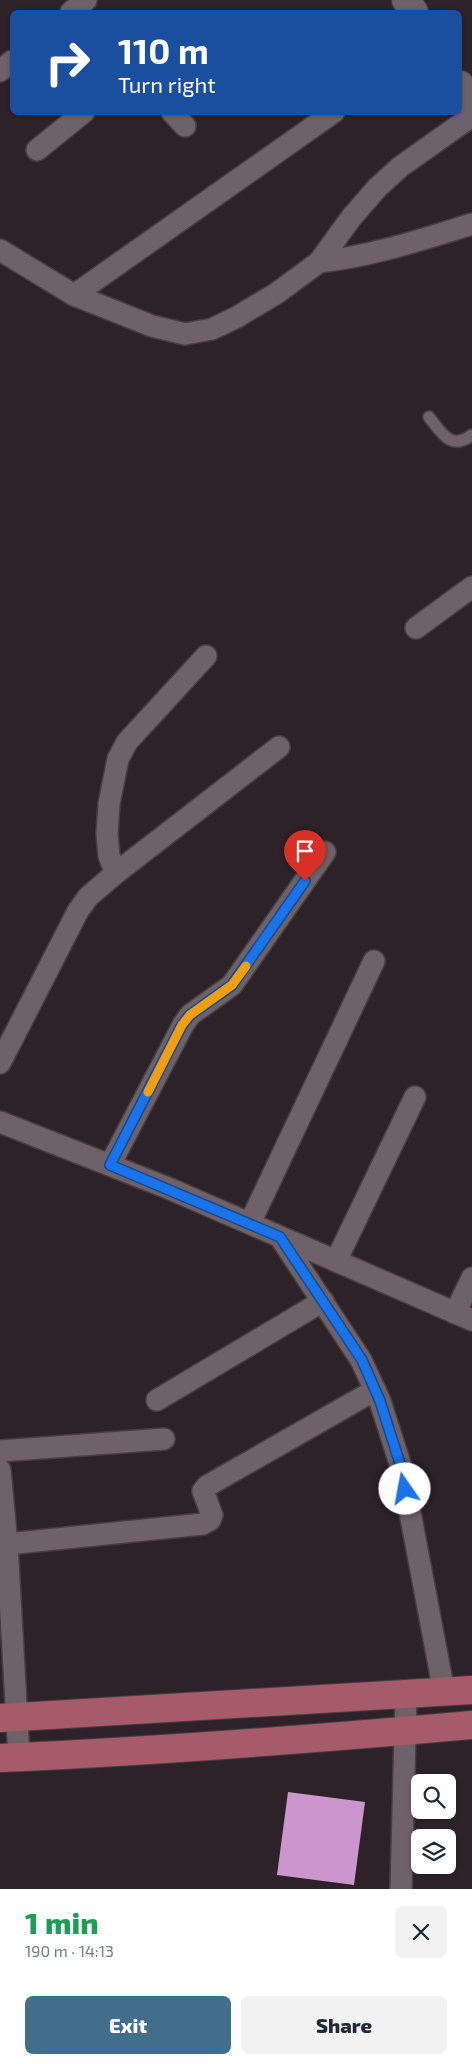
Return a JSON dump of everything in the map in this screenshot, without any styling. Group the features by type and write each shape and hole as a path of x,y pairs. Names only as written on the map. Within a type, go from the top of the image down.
{"main road":[{"path":"8,1718 472,1690"},
{"path":"10,1757 74,1755 405,1732 472,1725"}],"street":[{"path":"0,71 10,63"},
{"path":"462,88 472,104"},
{"path":"37,150 80,115"},
{"path":"74,295 330,115"},
{"path":"0,250 74,295 152,326 185,334 212,329 237,317 277,293 319,262 351,218 377,188 400,167 472,116"},
{"path":"319,262 371,254 472,224"},
{"path":"416,628 472,587"},
{"path":"116,873 109,856 107,834 109,804 118,759 127,742 206,656"},
{"path":"0,1063 78,910 88,897 116,873 279,747"},
{"path":"110,1165 182,1025 190,1015 232,985 325,852"},
{"path":"250,1223 374,961"},
{"path":"336,1261 415,1096"},
{"path":"0,1122 250,1223 463,1316 472,1278"},
{"path":"280,1237 362,1360 375,1390 402,1470 444,1692"},
{"path":"157,1400 322,1301"},
{"path":"7,1544 204,1524 210,1520 212,1515 203,1491 207,1486 375,1390"},
{"path":"0,1451 164,1439"},
{"path":"0,1470 7,1544 10,1757"},
{"path":"401,1889 406,1695"}],"lane":[{"path":"429,417 446,438 453,442 472,435"}],"building":[{"path":"288,1792 365,1802 354,1885 277,1875"}],"slow traffic":[{"path":"148,1092 182,1025 190,1015 232,985 246,966"}],"route":[{"path":"305,881 232,985 190,1015 182,1025 110,1165 280,1237 362,1360 380,1401 402,1470 405,1489"}]}
